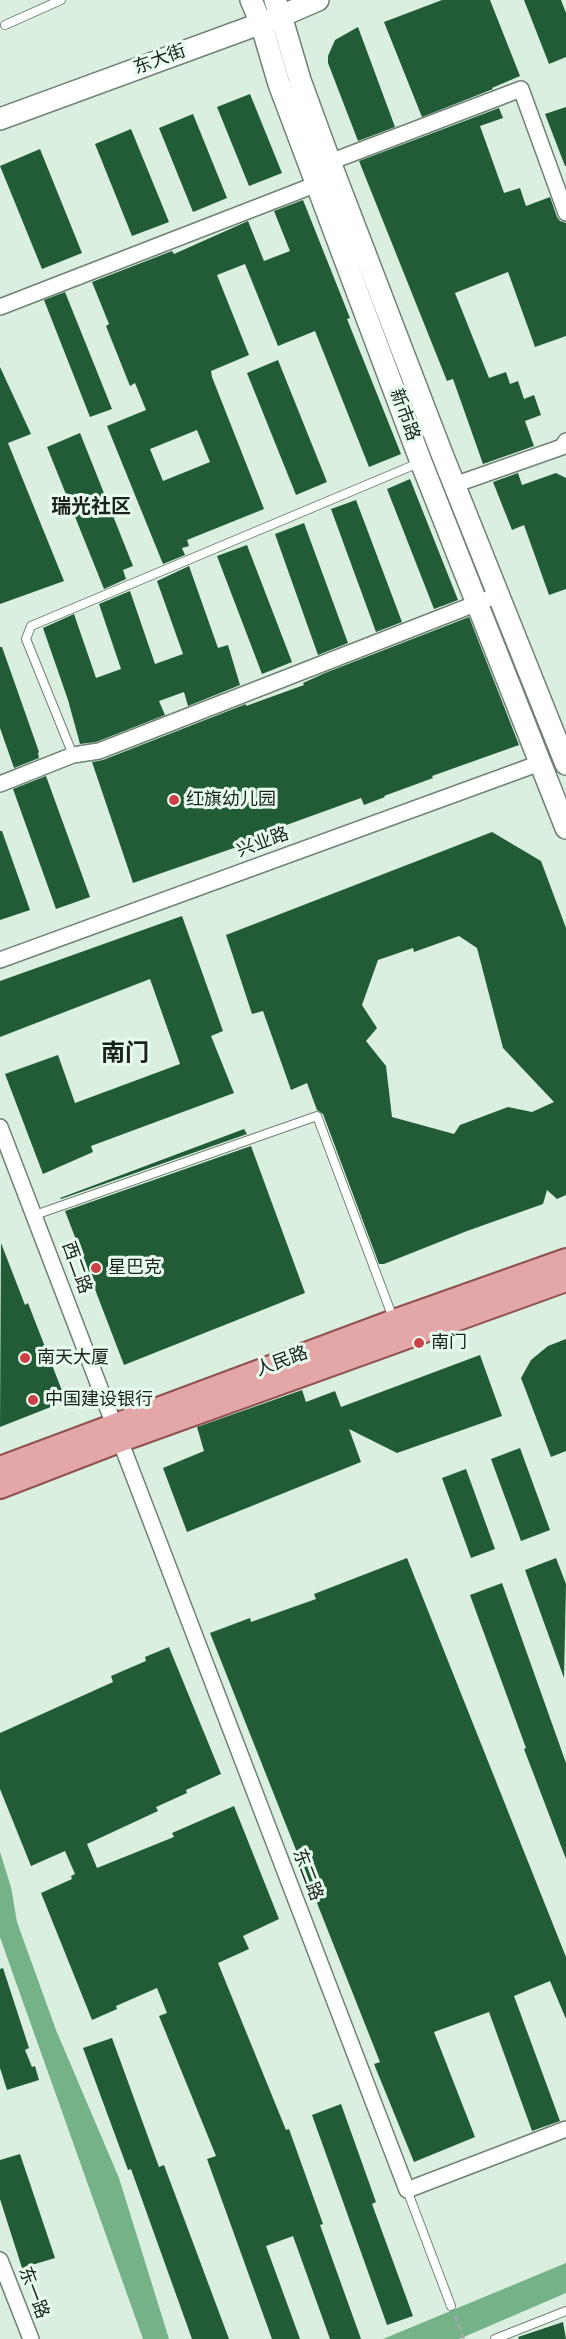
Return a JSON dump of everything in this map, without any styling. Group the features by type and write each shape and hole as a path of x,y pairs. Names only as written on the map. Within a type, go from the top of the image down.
{"main road":[{"name":"新市路","path":"251,0 261,23 279,84 421,462 566,828"},
{"name":"东大街","path":"0,119 261,23 278,8 318,0"},
{"name":"新市路","path":"278,8 300,80 330,162 454,485 566,764"},
{"name":"人民路","path":"0,1487 116,1433 394,1321 566,1260"},
{"name":"人民路","path":"0,1468 116,1433 566,1280"}],"street":[{"path":"330,162 521,89 566,213"},
{"path":"0,307 317,184"},
{"path":"454,485 562,447 566,441"},
{"path":"0,784 73,755 99,751 498,595"},
{"name":"兴业路","path":"0,960 540,763"},
{"name":"西二路","path":"0,1127 116,1433"},
{"name":"东二路","path":"116,1433 407,2190"},
{"path":"407,2190 566,2130"},
{"name":"东一路","path":"0,2260 30,2339"}],"lane":[{"path":"5,25 61,0"},
{"path":"73,755 26,639 31,626 442,454"},
{"path":"35,1215 317,1116 394,1321"},
{"name":"东二路","path":"407,2190 451,2306"},
{"path":"495,2339 566,2311"}],"path":[{"path":"451,2306 464,2339"}],"shaded area":[{"path":"0,1852 11,1887 17,1922 56,2030 119,2178 169,2339 143,2339 0,1937"},
{"path":"566,2263 566,2293 459,2339 383,2339"}],"building":[{"path":"442,0 490,0 520,76 422,117 384,22"},
{"path":"524,0 561,0 566,13 566,57 549,64"},
{"path":"358,27 395,127 358,141 328,63 328,56 335,40"},
{"path":"250,94 282,173 249,186 217,107"},
{"path":"566,107 566,166 565,166 545,114"},
{"path":"499,108 503,118 480,126 504,193 520,188 526,206 550,197 557,217 566,223 566,336 535,347 508,272 455,293 489,378 506,372 510,384 518,381 524,399 534,395 541,415 525,421 534,446 483,464 453,379 447,381 359,161"},
{"path":"193,114 227,198 193,212 159,128"},
{"path":"131,129 169,222 132,236 95,144"},
{"path":"40,149 82,253 42,269 0,166"},
{"path":"303,200 401,454 369,467 315,331 278,346 245,264 217,275 249,355 211,371 212,377 264,509 187,540 189,546 182,548 185,555 163,564 107,426 146,410 135,383 130,386 106,326 109,324 92,282 172,251 174,254 248,221 264,261 290,251 274,211","holes":["197,430 210,462 163,481 150,449"]},
{"path":"65,292 112,409 90,417 44,300"},
{"path":"278,360 327,482 296,495 247,373"},
{"path":"0,367 31,434 8,443 64,581 0,604"},
{"path":"80,433 133,566 123,570 126,579 104,589 47,447"},
{"path":"518,473 522,485 556,473 566,478 566,589 549,595 524,525 512,530 493,482"},
{"path":"410,479 458,600 434,609 387,489"},
{"path":"356,500 402,622 376,632 331,509"},
{"path":"304,523 348,643 318,655 275,534"},
{"path":"247,545 292,662 262,674 217,556"},
{"path":"189,566 218,648 228,645 240,685 188,706 184,692 159,701 165,715 96,742 80,744 68,700 43,628 74,614 96,678 121,669 99,604 130,591 155,664 183,654 157,581"},
{"path":"469,617 519,745 432,776 433,778 364,805 361,798 256,836 257,840 133,883 92,762 103,760 246,704 246,706 304,685 303,683 325,673"},
{"path":"0,647 2,647 39,752 39,758 14,768 0,728"},
{"path":"46,776 90,897 56,909 13,789"},
{"path":"0,831 2,831 30,910 0,920"},
{"path":"492,832 541,861 566,928 566,1195 557,1199 547,1190 543,1204 379,1264 323,1114 317,1110 307,1083 291,1090 263,1011 252,1014 226,935","holes":["459,936 477,948 503,1048 554,1102 532,1112 508,1107 460,1125 454,1134 392,1117 386,1066 366,1041 377,1028 362,1005 378,960 413,948 414,952"]},
{"path":"182,916 223,1031 211,1036 234,1093 91,1146 93,1152 43,1174 5,1074 58,1055 75,1103 180,1064 150,979 0,1037 0,981"},
{"path":"244,1129 247,1134 60,1198"},
{"path":"251,1146 305,1293 124,1365 65,1211"},
{"name":"南天大厦","path":"1,1243 25,1305 28,1303 66,1401 0,1427"},
{"path":"566,1339 566,1451 551,1457 521,1378 531,1360 548,1346"},
{"path":"480,1355 502,1416 397,1453 349,1429 361,1462 187,1532 163,1468 204,1451 197,1427 302,1390 306,1402 335,1391 341,1407"},
{"path":"520,1448 550,1530 521,1541 491,1459"},
{"path":"466,1469 495,1549 471,1558 442,1478"},
{"path":"407,1558 566,1957 566,2019 550,1981 514,1996 560,2121 532,2131 489,2012 434,2032 475,2137 414,2162 374,2064 380,2062 210,1633 250,1618 251,1622 316,1599 314,1594"},
{"path":"556,1558 566,1584 564,1678 525,1570"},
{"path":"502,1583 566,1763 566,1859 524,1749 526,1748 470,1595"},
{"path":"169,1647 221,1774 156,1807 158,1811 87,1844 97,1868 174,1837 172,1833 234,1806 279,1919 243,1936 249,1949 218,1963 286,2130 289,2129 323,2224 320,2225 361,2339 330,2339 293,2236 266,2246 300,2339 272,2339 207,2159 216,2156 159,2016 167,2013 157,1988 116,2006 117,2009 92,2020 41,1893 72,1879 71,1876 75,1874 65,1851 31,1866 0,1789 0,1733 113,1682 111,1676 146,1661 145,1657"},
{"path":"3,1968 29,2048 25,2050 32,2067 35,2066 39,2080 7,2090 0,2068 0,1969"},
{"path":"112,2038 159,2167 164,2165 229,2339 192,2339 131,2169 128,2170 83,2048"},
{"path":"341,2104 376,2202 372,2204 413,2316 387,2325 312,2115"},
{"path":"20,2154 55,2258 22,2268 0,2199 0,2160"},
{"path":"563,2322 566,2339 519,2339 518,2337"}],"place":[{"name":"红旗幼儿园","path":"174,800"},
{"name":"星巴克","path":"96,1268"},
{"name":"南门","path":"419,1343"},
{"name":"南天大厦","path":"25,1358"},
{"name":"中国建设银行","path":"33,1400"}],"district":[{"name":"瑞光社区","path":"91,508"},
{"name":"南门","path":"125,1055"}]}
